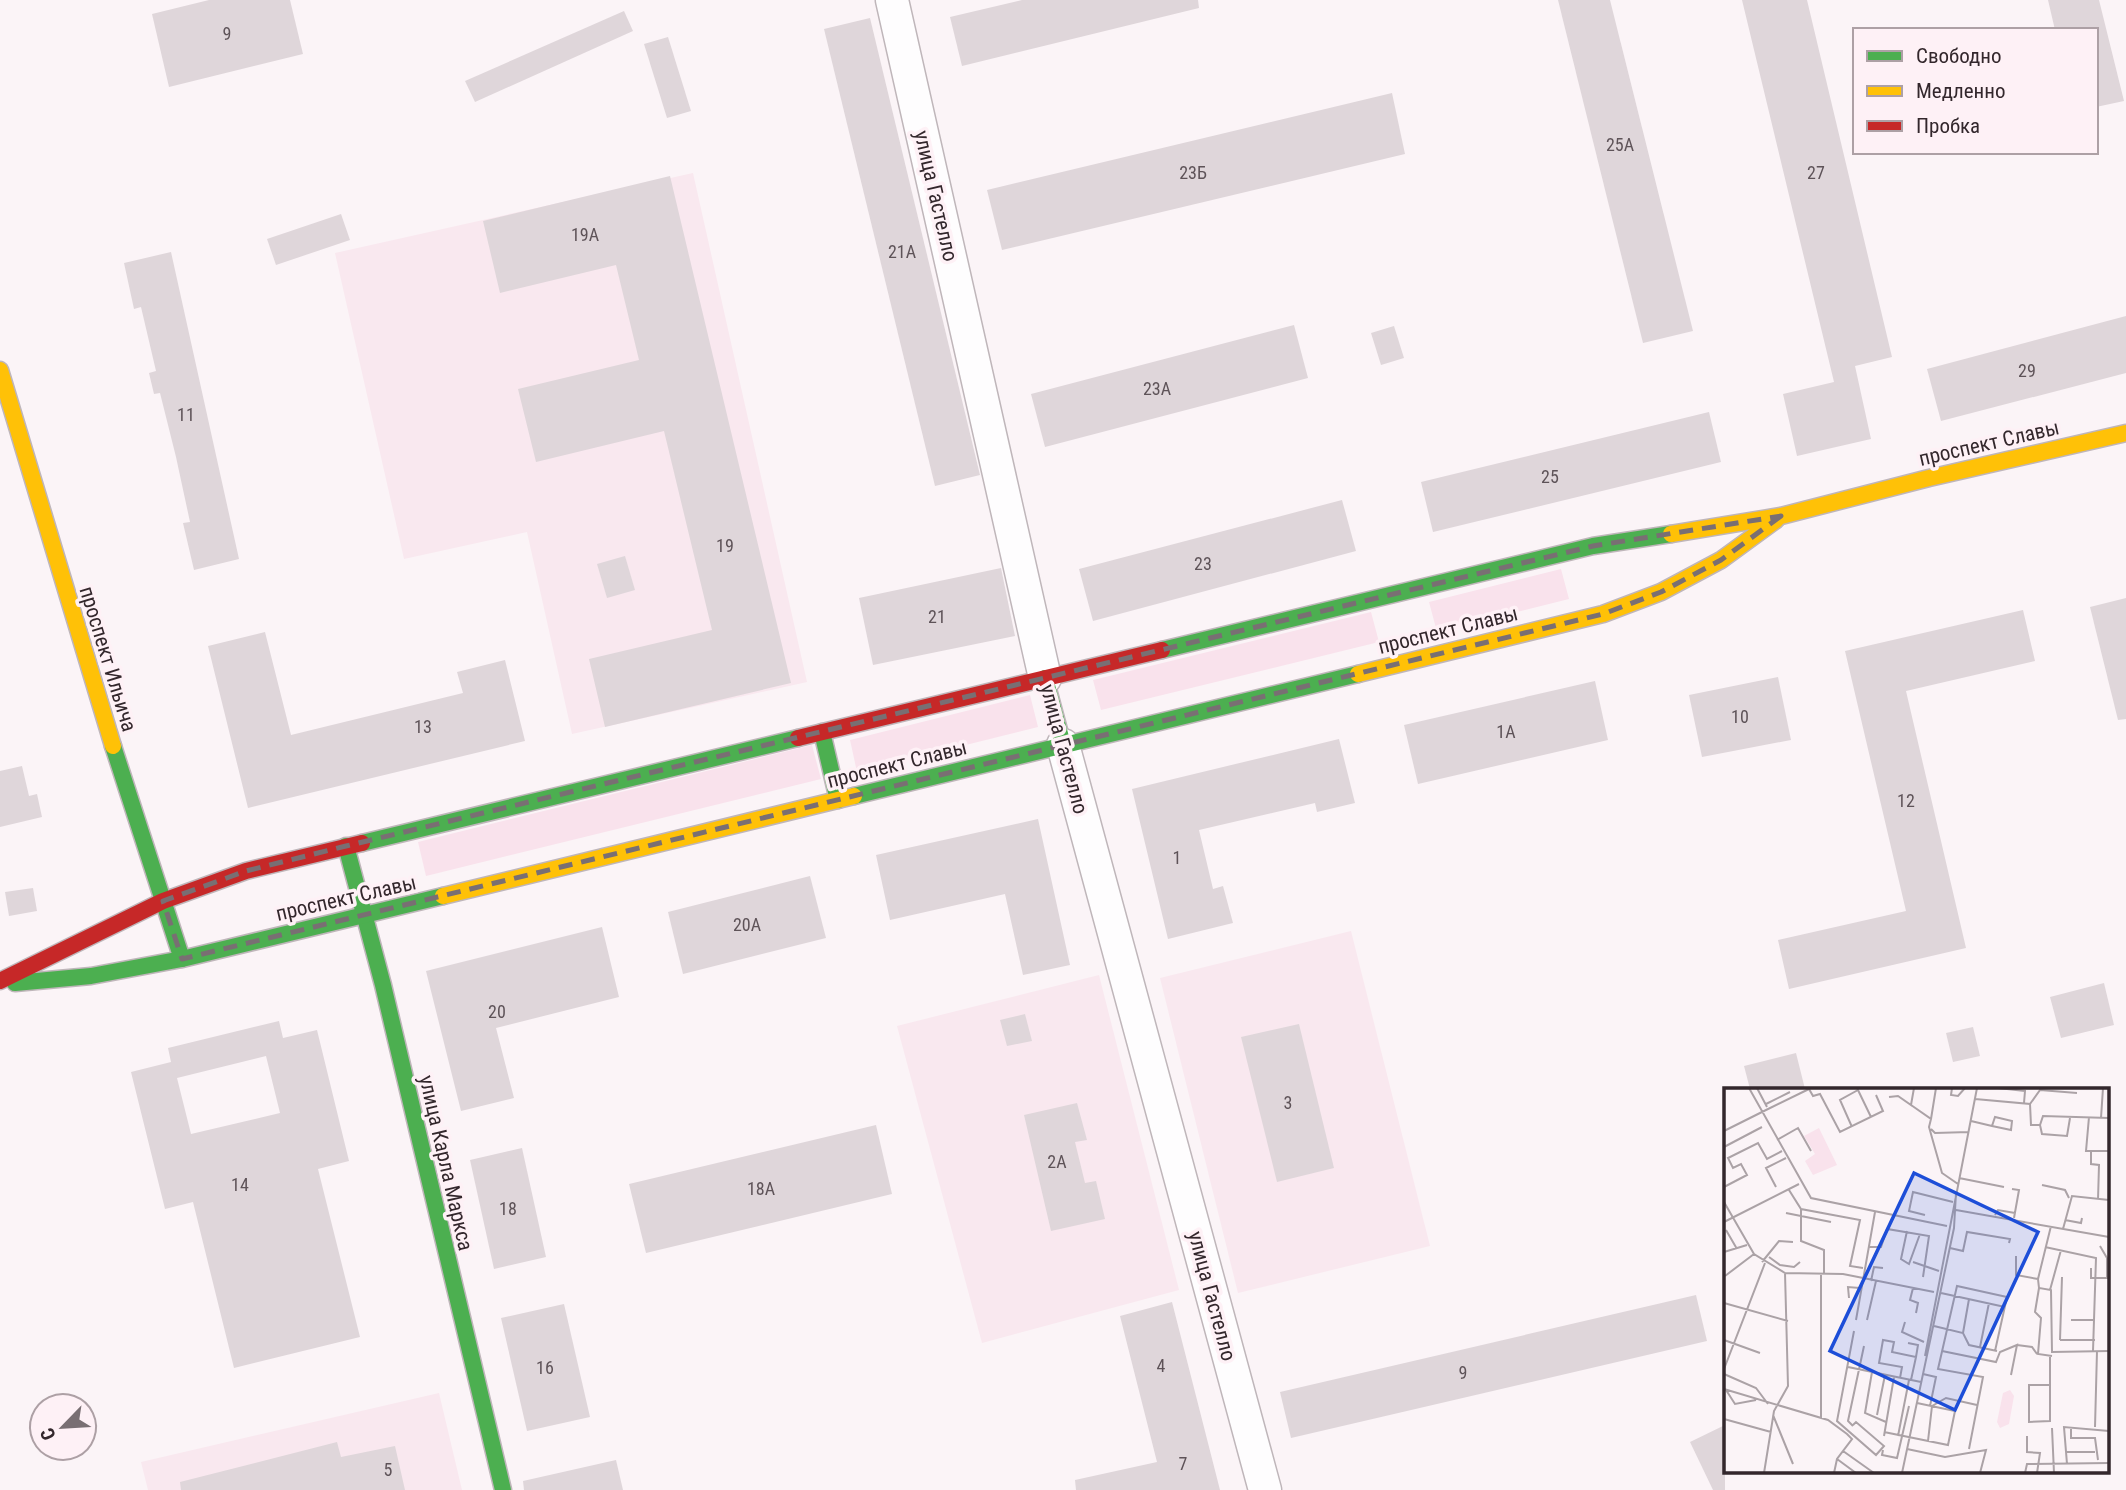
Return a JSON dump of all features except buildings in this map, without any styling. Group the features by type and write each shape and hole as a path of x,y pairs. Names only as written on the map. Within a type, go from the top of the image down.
{"main road":[{"name":"проспект Ильича","path":"0,370 126,789 181,959"},
{"name":"проспект Славы","path":"0,982 163,901 246,871 1593,546 1781,516 1929,478 2126,433"},
{"name":"проспект Славы","path":"0,982 92,976 181,959 1603,614 1661,592 1721,561 1781,516"},
{"name":"улица Гастелло","path":"1045,678 1063,745"},
{"path":"822,732 838,800"},
{"name":"улица Карла Маркса","path":"346,846 503,1490"}],"street":[{"name":"улица Гастелло","path":"892,0 1045,678"},
{"name":"улица Гастелло","path":"1063,745 1265,1490"}],"highlighted area":[{"path":"1781,516 1721,560 1661,592 1603,614 182,959 163,901 246,871 1593,546"}],"shaded area":[{"path":"693,173 807,682 572,734 527,532 404,559 335,253"},
{"path":"1561,569 1569,599 1437,632 1429,602"},
{"path":"1371,612 1379,642 1101,710 1093,680"},
{"path":"1030,695 1038,727 857,772 850,740"},
{"path":"812,745 821,779 426,876 418,842"},
{"path":"1351,931 1430,1246 1238,1293 1160,978"},
{"path":"1099,975 1179,1290 982,1343 897,1026"},
{"path":"439,1393 462,1490 148,1490 141,1462"}],"traffic: fast":[{"path":"1162,650 1593,546 1671,534"},
{"path":"854,796 1358,674"},
{"path":"1045,678 1063,745"},
{"path":"822,732 838,800"},
{"path":"362,843 798,738"},
{"path":"113,746 182,959"},
{"path":"346,846 383,985 503,1490"},
{"path":"15,983 91,976 182,959 443,896"}],"traffic: slow":[{"path":"0,370 113,746"},
{"path":"1671,534 1781,516 1929,478 2126,433"},
{"path":"1358,674 1603,614 1661,592 1721,560 1776,520"},
{"path":"443,896 854,796"}],"traffic: jam":[{"path":"798,738 1162,650"},
{"path":"0,981 163,901 246,871 362,843"}]}
